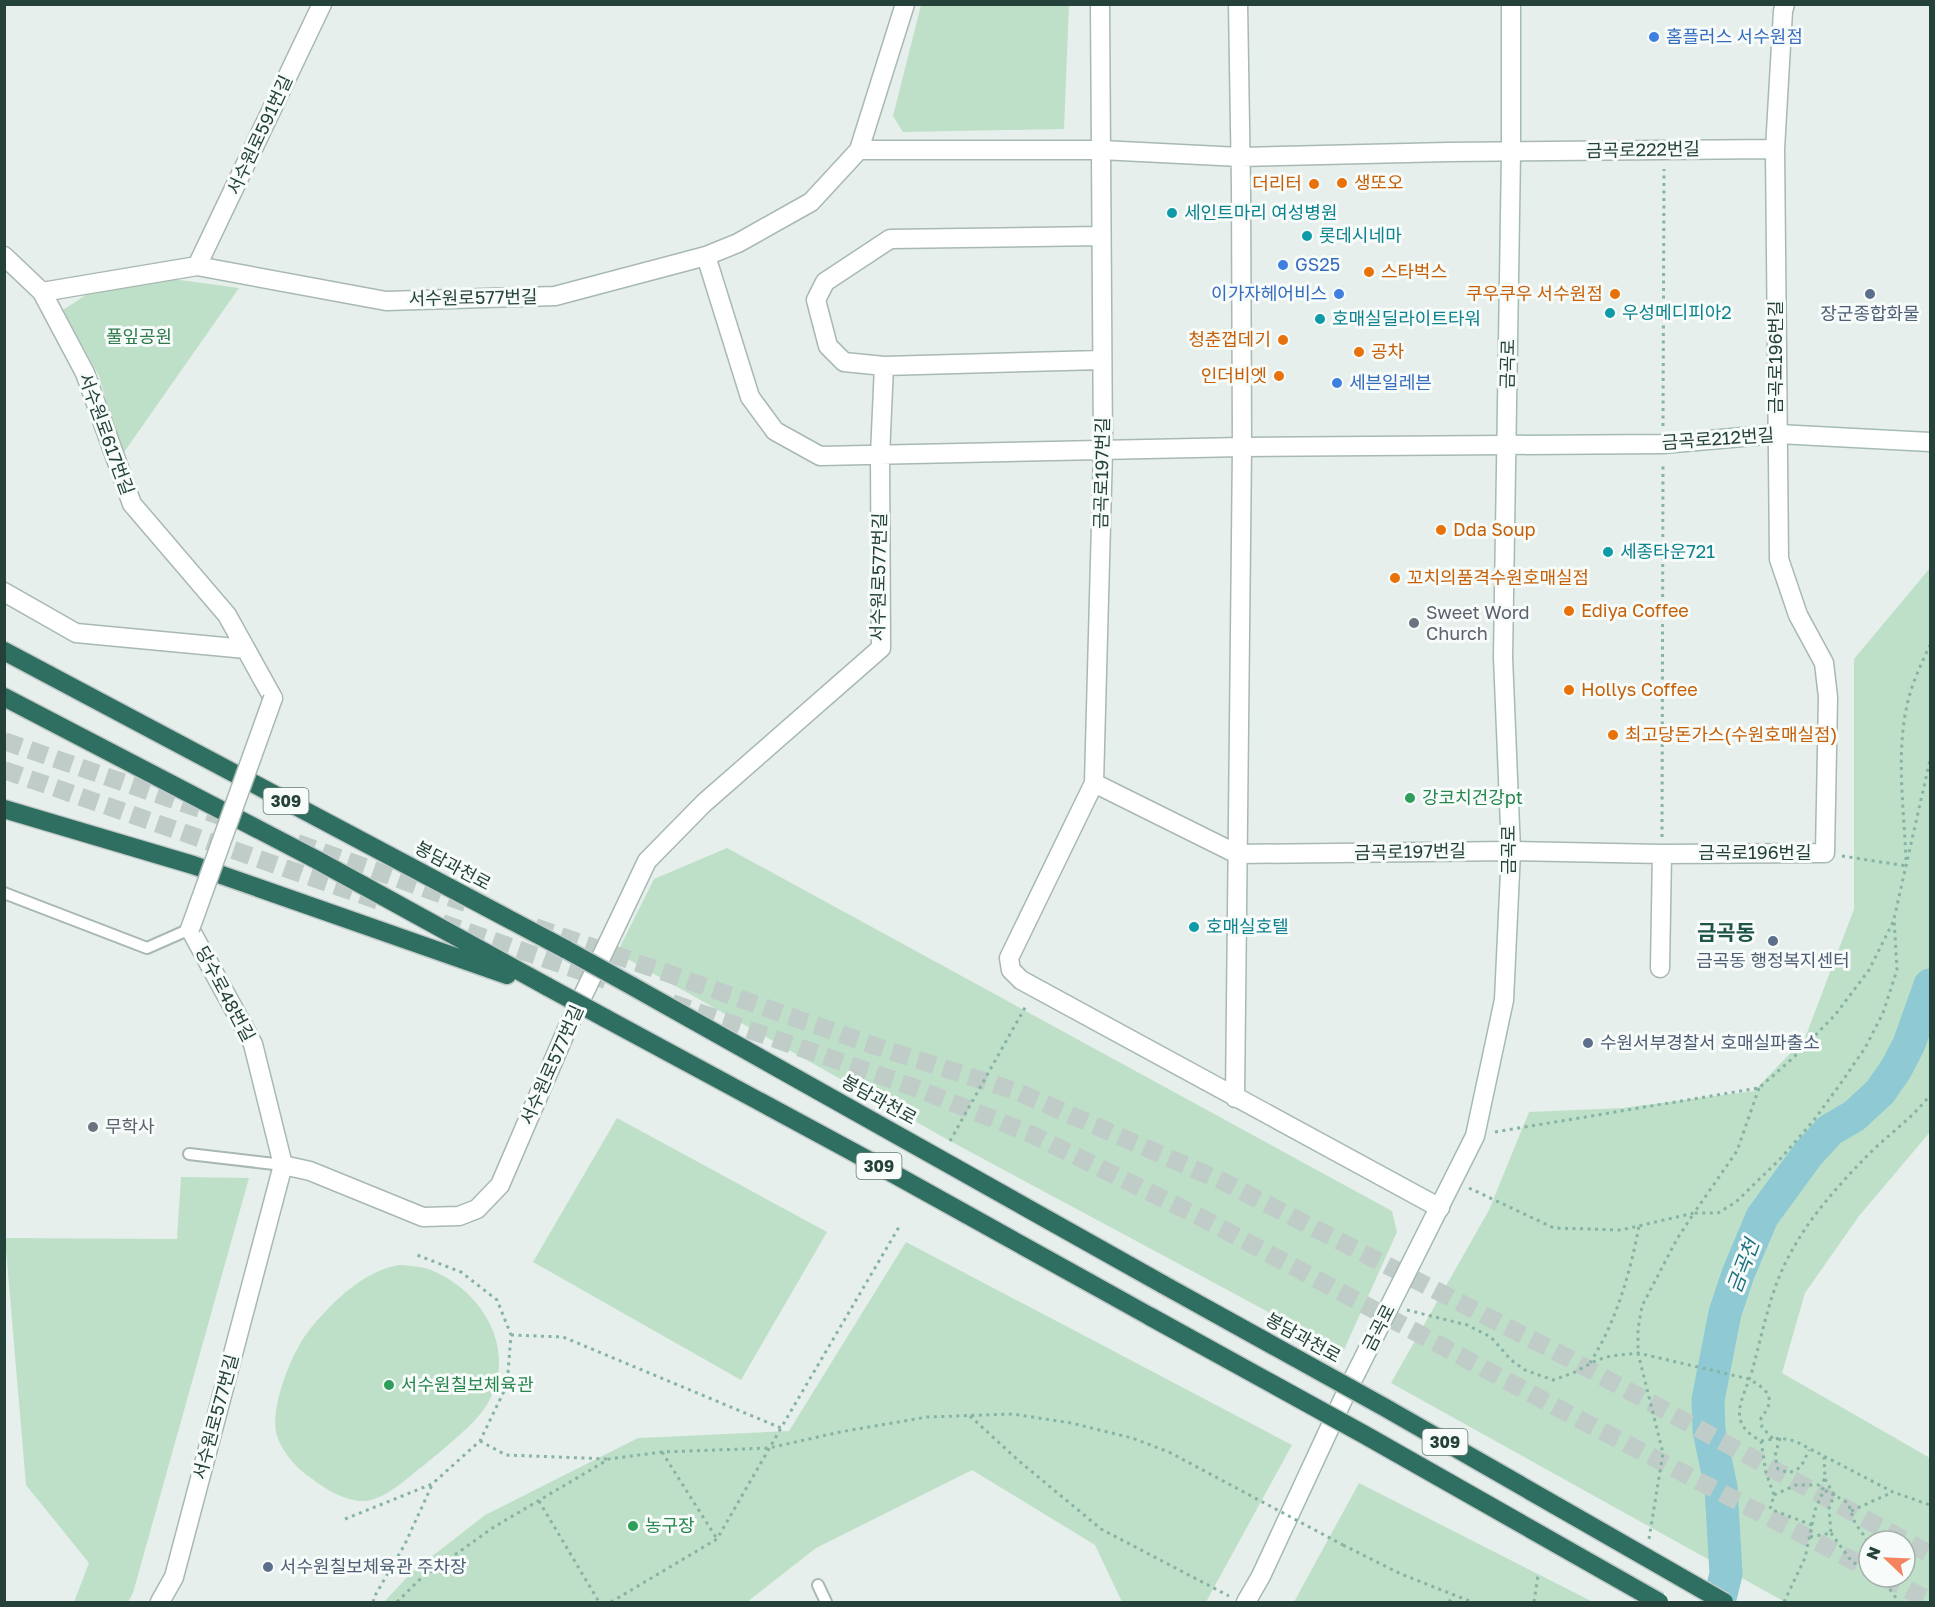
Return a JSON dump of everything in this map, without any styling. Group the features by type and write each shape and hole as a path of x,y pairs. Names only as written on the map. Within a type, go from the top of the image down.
{"highway":[{"name":"봉담과천로","path":"4,651 567,950 1384,1407 1724,1602"},
{"name":"309","path":"4,697 317,860 892,1173 1375,1441 1659,1602"},
{"path":"4,809 193,865 555,991"}],"street":[{"name":"서수원로591번길","path":"197,266 322,4"},
{"name":"서수원로577번길","path":"42,292 197,266 386,301 555,296 706,256 738,243 811,202 859,150 905,4"},
{"name":"금곡로197번길","path":"1100,4 1103,450 1094,783 1237,854 1510,851"},
{"path":"1235,1098 1242,447 1238,4"},
{"name":"금곡로","path":"1239,1600 1261,1576 1345,1395 1475,1136 1504,1000 1510,851 1503,657 1511,153 1510,4"},
{"name":"금곡로196번길","path":"1510,851 1662,854 1826,853 1828,698 1824,663 1798,615 1779,559 1775,149 1785,4"},
{"name":"금곡로222번길","path":"859,150 1101,150 1240,157 1448,152 1775,149"},
{"path":"1101,236 890,239 825,282 816,300 828,346 844,362 884,366 1102,360"},
{"name":"서수원로617번길","path":"4,256 42,292 85,372 132,504 227,615 273,698 190,929"},
{"name":"금곡로212번길","path":"706,256 750,397 775,431 820,456 1242,447 1663,444 1777,434 1930,442"},
{"name":"서수원로577번길","path":"160,1602 174,1577 283,1165 310,1171 423,1217 459,1216 477,1209 500,1185 567,1029 647,861 704,803 881,648 880,455 884,366"},
{"path":"4,592 76,633 246,649"},
{"path":"1094,783 1009,958 1011,970 1021,980 1440,1208"},
{"path":"1660,968 1662,854"},
{"name":"당수로48번길","path":"190,929 253,1044 283,1165"}],"lane":[{"path":"4,893 147,948 190,929"},
{"path":"189,1154 283,1165"},
{"path":"818,1585 826,1602"}],"path":[{"path":"1662,854 1664,149"},
{"path":"1907,867 1901,775 1904,724 1909,698 1930,645"},
{"path":"1647,1549 1663,1453 1638,1353 1638,1329 1642,1306 1677,1239 1737,1151 1759,1088 1793,1058 1835,1015 1869,970 1894,919 1930,760"},
{"path":"1826,853 1907,867"},
{"path":"1453,1180 1554,1228 1621,1230 1694,1213 1718,1213 1736,1202 1781,1158 1814,1120 1865,1048 1883,1013 1897,970 1894,919"},
{"path":"950,1141 1036,988"},
{"path":"1475,1136 1759,1088"},
{"path":"1930,1095 1839,1185 1809,1223 1780,1276 1739,1405 1741,1422 1750,1435 1761,1441 1780,1438 1795,1441 1893,1492 1930,1505"},
{"path":"1589,1365 1601,1346 1618,1306 1639,1226"},
{"path":"611,1602 717,1539 899,1227"},
{"path":"345,1520 432,1484 480,1441 507,1385 511,1335 497,1300 461,1272 417,1255"},
{"path":"1390,1305 1467,1325 1491,1337 1511,1360 1525,1370 1553,1380 1573,1374 1611,1356 1638,1353 1749,1379 1766,1389 1770,1400 1761,1418 1762,1427 1773,1439"},
{"path":"511,1335 563,1336 781,1428"},
{"path":"480,1441 506,1455 609,1459 662,1452 769,1448 840,1432 927,1417 1013,1414 1071,1423 1131,1438 1169,1452 1401,1574 1472,1602"},
{"path":"969,1415 1101,1529 1239,1600"},
{"path":"1780,1438 1775,1456 1778,1469 1789,1473 1801,1467 1809,1449"},
{"path":"1761,1441 1766,1473 1774,1495 1770,1509 1812,1526"},
{"path":"662,1452 717,1539"},
{"path":"1824,1456 1825,1479 1833,1495 1829,1509 1831,1533 1852,1562 1857,1564"},
{"path":"398,1602 418,1581 494,1527 609,1459"},
{"path":"1774,1495 1796,1485 1819,1485 1825,1479"},
{"path":"374,1602 373,1599 405,1544 432,1484"},
{"path":"1819,1485 1848,1503 1859,1529"},
{"path":"1784,1602 1804,1558 1815,1510 1824,1490"},
{"path":"1851,1511 1893,1492"},
{"path":"539,1501 599,1602"},
{"path":"1810,1537 1831,1533"},
{"path":"1534,1602 1538,1575"},
{"path":"1890,1589 1899,1602"},
{"path":"1449,1602 1454,1594"}],"green space":[{"path":"921,5 1069,5 1064,129 903,132 893,116"},
{"name":"풀잎공원","path":"165,278 239,288 122,455 99,376 63,310 92,291"},
{"path":"1930,568 1930,1132 1859,1216 1805,1293 1782,1373 1930,1458 1930,1602 1785,1602 1391,1383 1489,1210 1529,1112 1623,1108 1754,1091 1805,1038 1854,909 1854,659"},
{"path":"727,848 1392,1211 1397,1232 1343,1352 950,1141 617,953 654,879"},
{"path":"617,1118 827,1232 741,1380 533,1262"},
{"path":"181,1177 249,1178 133,1593 128,1602 74,1602 89,1563 26,1485 5,1238 177,1239"},
{"path":"906,1242 1292,1445 1206,1602 1122,1602 1095,1545 972,1470 816,1548 747,1602 384,1602 412,1572 485,1515 638,1438 789,1431"},
{"name":"서수원칠보체육관","path":"400,1265 431,1270 466,1292 480,1307 497,1343 499,1363 496,1383 488,1403 476,1419 423,1466 381,1496 358,1501 336,1494 294,1464 278,1439 275,1421 276,1408 295,1354 316,1322 336,1300 360,1281 386,1268"},
{"path":"1359,1483 1593,1602 1294,1602"}],"waterway":[{"name":"금곡천","path":"1719,1602 1726,1574 1721,1487 1709,1431 1708,1400 1725,1313 1738,1274 1762,1217 1808,1154 1830,1130 1854,1116 1880,1092 1896,1069 1909,1044 1930,985"}],"tunnel":[{"path":"4,741 223,817"},
{"path":"4,770 385,903"},
{"path":"297,843 466,903"},
{"path":"442,923 606,980"},
{"path":"535,927 875,1046 1018,1092 1224,1182 1568,1358 1930,1554"},
{"path":"672,1003 913,1087 1033,1135 1204,1219 1569,1414 1857,1563"},
{"path":"1907,1589 1930,1601"}],"place":[{"name":"홈플러스 서수원점","path":"1654,37"},
{"name":"생또오","path":"1342,183"},
{"name":"더리터","path":"1314,184"},
{"name":"세인트마리 여성병원","path":"1172,213"},
{"name":"롯데시네마","path":"1307,236"},
{"name":"GS25","path":"1283,265"},
{"name":"스타벅스","path":"1369,272"},
{"name":"이가자헤어비스","path":"1339,294"},
{"name":"쿠우쿠우 서수원점","path":"1615,294"},
{"name":"장군종합화물","path":"1870,294"},
{"name":"우성메디피아2","path":"1610,313"},
{"name":"호매실딜라이트타워","path":"1320,319"},
{"name":"청춘껍데기","path":"1283,340"},
{"name":"공차","path":"1359,352"},
{"name":"인더비엣","path":"1279,376"},
{"name":"세븐일레븐","path":"1337,383"},
{"name":"Dda Soup","path":"1441,530"},
{"name":"세종타운721","path":"1608,552"},
{"name":"꼬치의품격수원호매실점","path":"1395,578"},
{"name":"Ediya Coffee","path":"1569,611"},
{"name":"Sweet Word Church","path":"1414,623"},
{"name":"Hollys Coffee","path":"1569,690"},
{"name":"최고당돈가스(수원호매실점)","path":"1613,735"},
{"name":"강코치건강pt","path":"1410,798"},
{"name":"호매실호텔","path":"1194,927"},
{"name":"금곡동 행정복지센터","path":"1773,941"},
{"name":"수원서부경찰서 호매실파출소","path":"1588,1043"},
{"name":"무학사","path":"93,1127"},
{"name":"서수원칠보체육관","path":"389,1385"},
{"name":"농구장","path":"633,1526"},
{"name":"서수원칠보체육관 주차장","path":"268,1567"}],"district":[{"name":"금곡동","path":"1726,933"}]}
